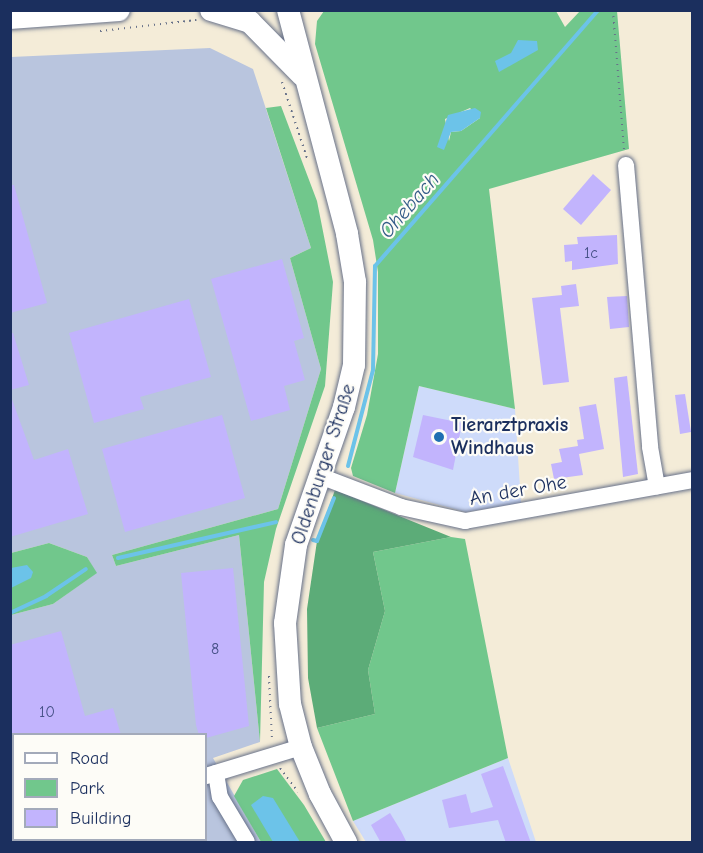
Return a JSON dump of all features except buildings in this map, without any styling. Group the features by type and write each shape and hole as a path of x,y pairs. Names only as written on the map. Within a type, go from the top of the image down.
{"main road":[{"path":"10,18 119,10"},
{"name":"Oldenburger Straße","path":"288,10 303,75 347,234 357,320 354,365 344,406 296,545 285,623 290,704 301,747 320,794 346,843"},
{"path":"205,15 250,22 303,75"}],"street":[{"path":"626,165 650,447 657,486"},
{"name":"An der Ohe","path":"320,476 401,507 465,521 693,480"},
{"path":"247,843 220,797 211,775 301,747"}],"path":[{"path":"613,10 626,165"},
{"path":"92,30 119,31 205,15"},
{"path":"279,76 312,169"},
{"path":"270,668 274,756 300,794"}],"shaded area":[{"path":"210,48 253,69 311,248 290,258 321,369 278,509 112,555 116,566 239,535 260,742 213,758 261,842 11,842 11,615 53,604 96,573 87,557 49,543 11,553 11,57"},
{"path":"419,386 515,409 521,503 466,512 395,493"},
{"path":"508,758 536,842 366,842 353,821"}],"green space":[{"path":"324,11 556,11 565,27 580,11 617,11 629,149 489,189 515,409 419,386 395,493 353,476 351,468 367,415 378,354 378,272 373,240 315,44 317,21","holes":["470,108 480,118 461,131 451,132 449,141 445,119"]},
{"path":"281,106 317,201 333,282 325,386 276,529 264,582 260,742 239,535 116,566 112,555 278,509 321,369 290,258 311,248 266,108"},
{"path":"335,490 451,537 373,552 385,611 368,670 375,714 317,728 308,678 307,609 317,541"},
{"path":"451,537 465,539 508,758 353,821 317,728 375,714 368,670 385,611 373,552"},
{"path":"49,543 87,557 97,573 53,604 11,615 11,553"},
{"path":"277,769 304,805 326,842 261,842 234,796 243,780"}],"water":[{"path":"518,40 537,41 538,50 499,72 495,61 511,53"},
{"path":"475,108 481,112 480,118 461,131 451,132 444,150 437,147 448,115"},
{"path":"27,565 33,572 31,578 11,588 11,568"},
{"path":"263,796 273,798 300,842 273,842 251,805"}],"waterway":[{"name":"Ohebach","path":"348,466 373,370 375,266 598,10"},
{"name":"Ohebach","path":"313,540 317,541 334,498"},
{"name":"Ohebach","path":"118,558 276,522"},
{"path":"10,613 46,596 86,569"}],"place":[{"name":"Tierarztpraxis Windhaus","path":"439,437"}]}
